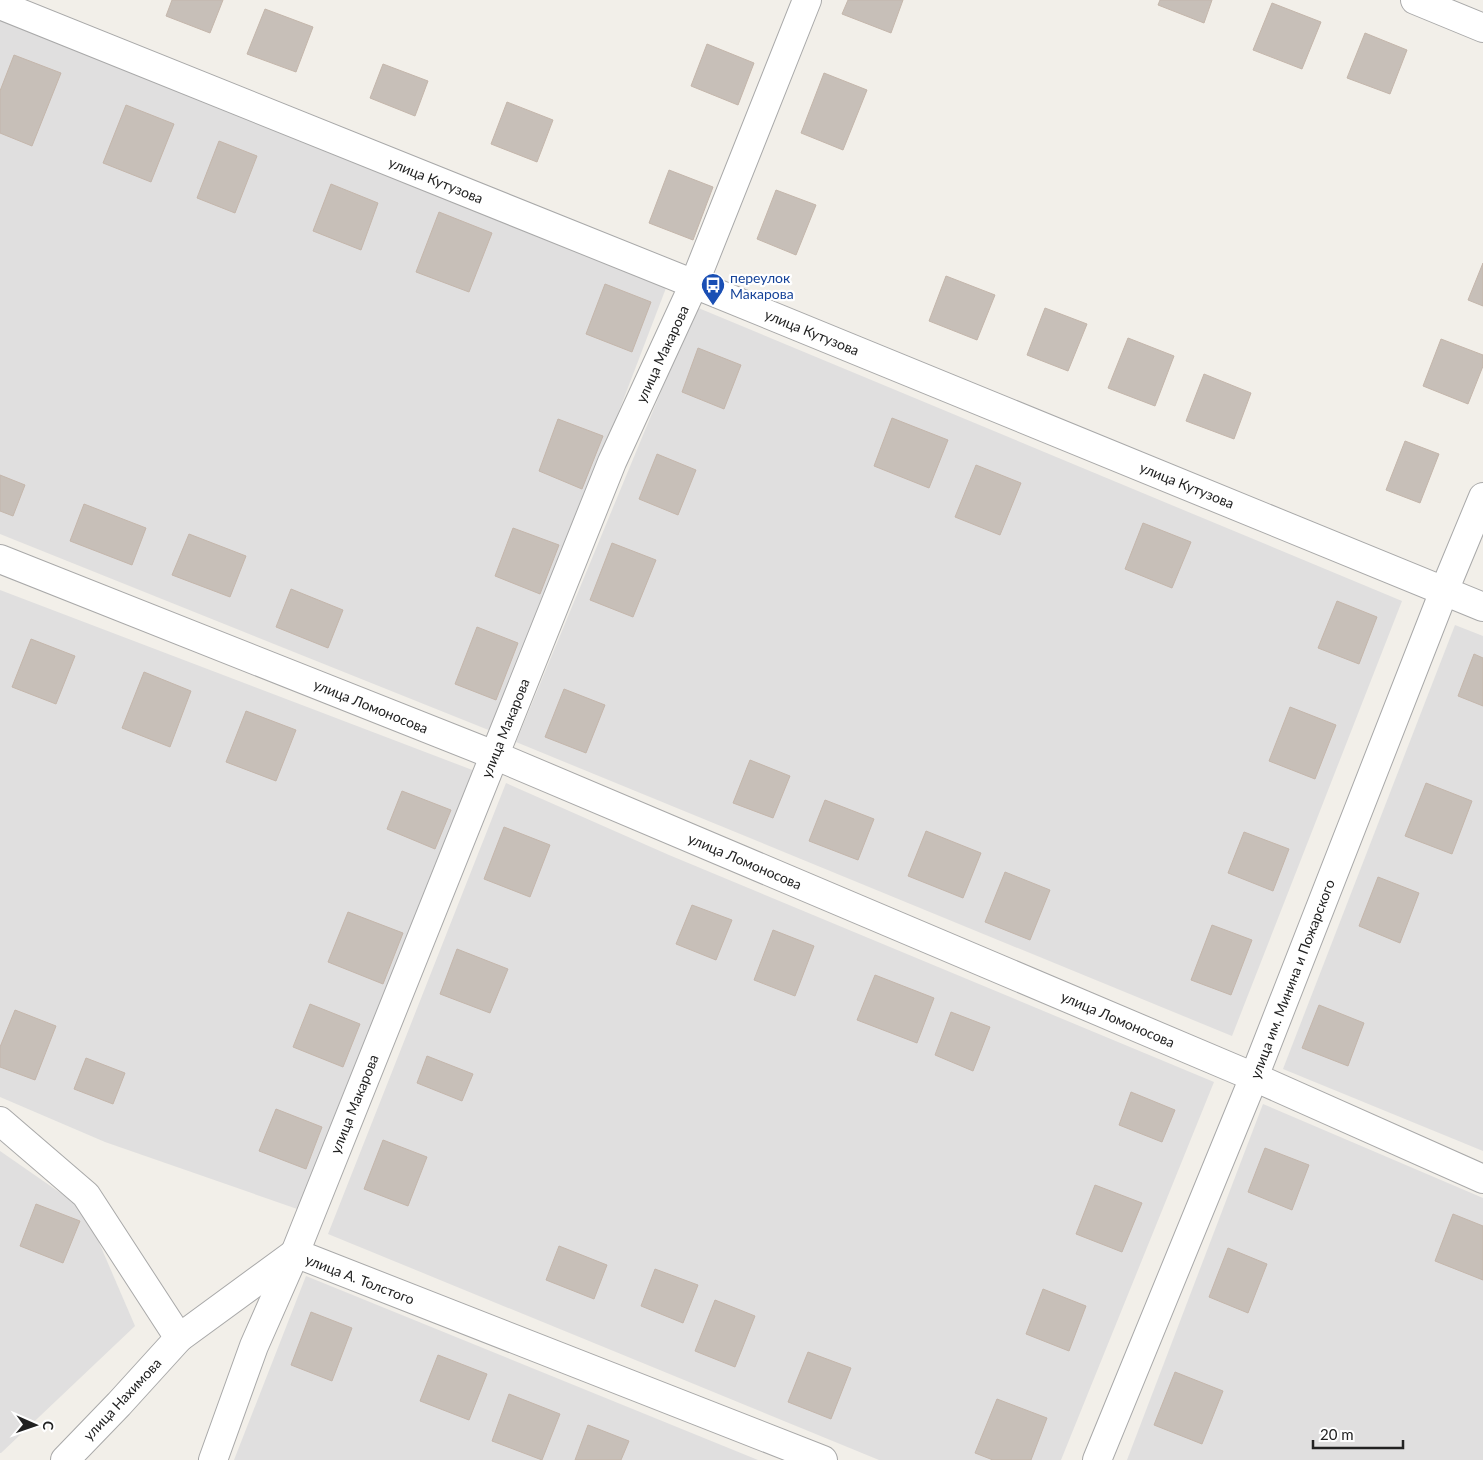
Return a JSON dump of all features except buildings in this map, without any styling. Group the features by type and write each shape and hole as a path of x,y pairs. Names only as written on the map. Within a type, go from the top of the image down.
{"street":[{"name":"улица Макарова","path":"213,1460 254,1346 295,1253 612,462 694,284 807,0"},
{"path":"1414,0 1483,28"},
{"name":"улица Кутузова","path":"2,4 694,284 1483,607"},
{"name":"улица им. Минина и Пожарского","path":"1097,1460 1254,1078 1444,591 1483,497"},
{"name":"улица Ломоносова","path":"0,559 494,755 1254,1078 1483,1179"},
{"path":"0,1121 86,1195 179,1338"},
{"name":"улица А. Толстого","path":"179,1338 295,1253 823,1460"},
{"name":"улица Нахимова","path":"65,1460 179,1338"}],"shaded area":[{"path":"0,19 666,288 496,733 0,534"},
{"path":"696,307 1402,601 1232,1036 516,742"},
{"path":"0,590 475,771 303,1211 105,1142 0,1097"},
{"path":"1455,625 1483,636 1483,1151 1283,1069"},
{"path":"506,783 669,855 1214,1082 1061,1460 879,1460 328,1234"},
{"path":"1263,1104 1483,1198 1483,1460 1127,1460"},
{"path":"0,1151 85,1210 135,1326 1,1453 0,1453"},
{"path":"306,1276 758,1460 234,1460"}],"place":[{"name":"переулок Макарова","path":"713,306"}]}
